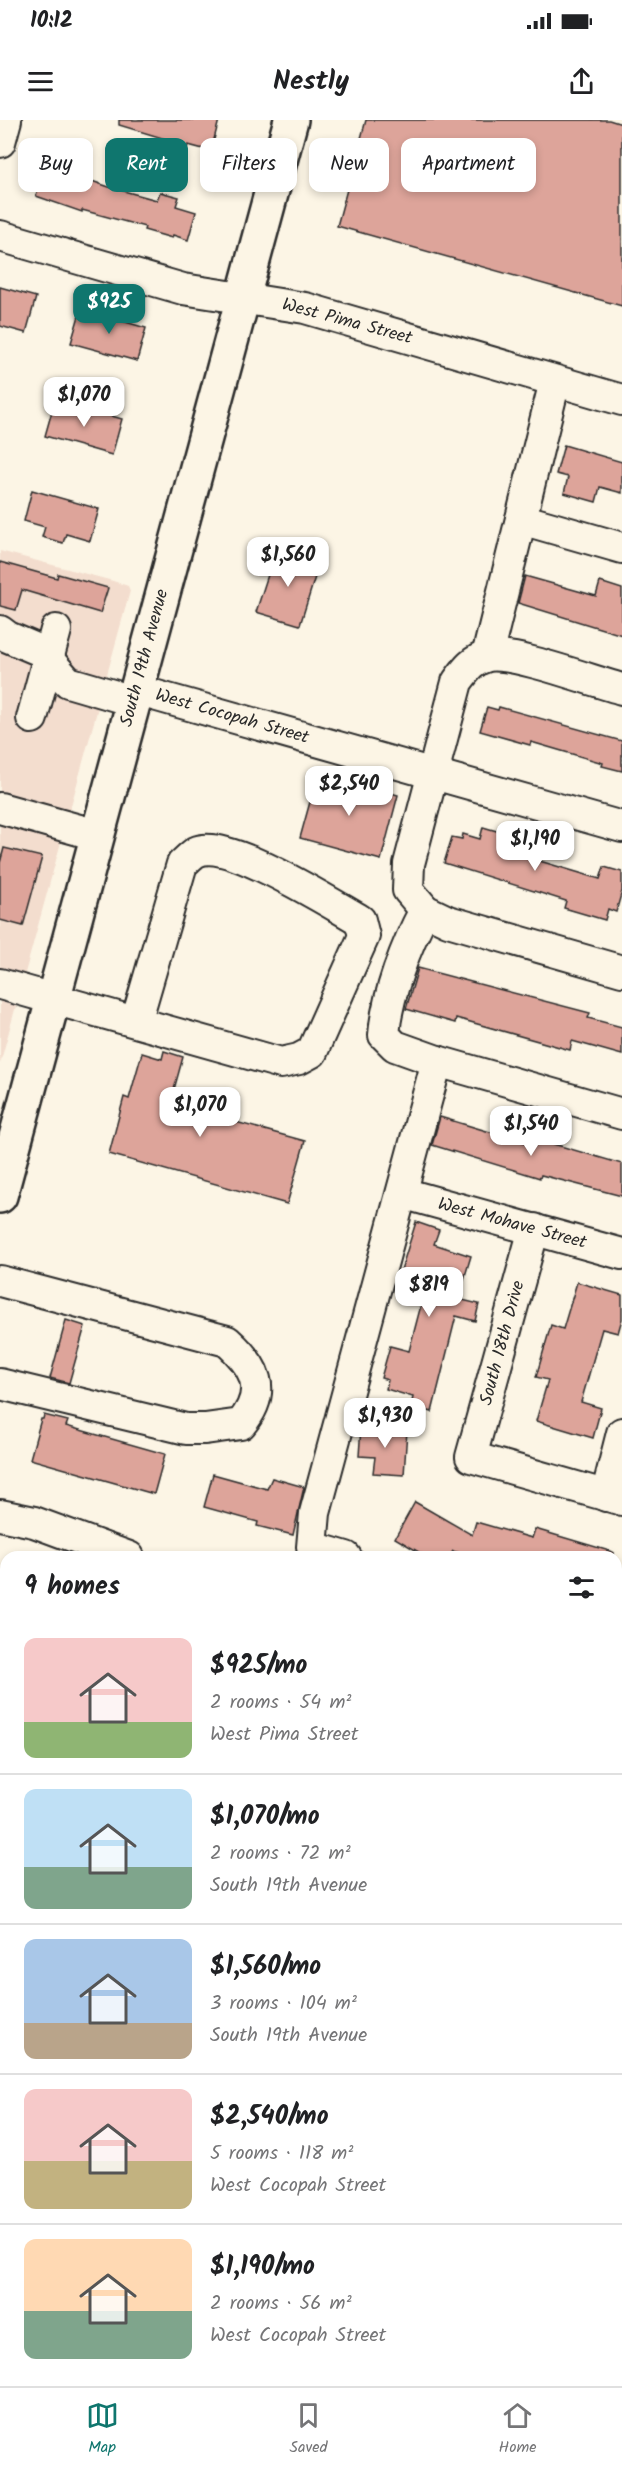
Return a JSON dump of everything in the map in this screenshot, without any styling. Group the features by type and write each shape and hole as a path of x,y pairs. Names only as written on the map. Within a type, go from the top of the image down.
{"main road":[{"name":"South 19th Avenue","path":"0,1195 291,120"}],"street":[{"path":"0,142 6,120"},
{"name":"West Pima Street","path":"0,236 183,288 304,308 622,400"},
{"path":"555,381 521,519 479,660 457,682 409,864 416,900 416,927 387,1007 384,1035 395,1046 437,1061 622,1114"},
{"path":"521,519 622,548"},
{"path":"32,718 56,630"},
{"name":"West Cocopah Street","path":"0,631 8,637 41,651 68,682 135,695 433,773 622,827"},
{"path":"479,660 512,657 622,689"},
{"path":"0,808 97,835"},
{"path":"0,984 281,1064 299,1059 312,1052 364,936 360,920 250,860 217,850 197,852 182,864 136,1022"},
{"path":"416,900 448,921 622,971"},
{"path":"326,1551 312,1547 315,1513 437,1061"},
{"name":"West Mohave Street","path":"402,1193 622,1254"},
{"name":"South 18th Drive","path":"534,1229 471,1457 614,1498"},
{"path":"0,1281 226,1341 246,1358 256,1377 255,1396 250,1413 241,1424 205,1429 186,1429 0,1384"},
{"path":"614,1498 622,1433"},
{"path":"0,1515 34,1522 113,1551"}],"shaded area":[{"path":"0,551 113,581 128,586 130,591 0,1064"}],"building":[{"path":"119,120 219,120 214,138 200,138 200,148 188,145 188,138 162,138 119,125"},
{"path":"366,120 609,120 622,124 622,306 337,226 346,192 389,192 389,138 361,138"},
{"path":"93,181 105,186 105,192 127,192 157,200 160,192 179,197 176,206 196,212 188,240 144,230 145,227 82,210 82,212 36,196 37,192 93,192"},
{"path":"0,287 36,297 26,333 0,326"},
{"path":"81,309 146,328 137,361 71,343"},
{"path":"54,404 73,410 74,405 122,419 112,455 45,436"},
{"path":"564,445 622,462 622,493 600,487 596,502 564,493 568,477 556,474"},
{"path":"32,490 99,509 90,541 66,534 63,543 42,537 45,527 24,521"},
{"path":"276,550 319,564 300,625 256,612"},
{"path":"0,562 57,578 58,574 108,588 100,613 22,590 16,610 0,606"},
{"path":"525,576 596,596 600,582 622,589 622,635 518,603"},
{"path":"487,707 498,710 499,707 622,741 622,771 602,766 603,763 531,742 530,745 480,731"},
{"path":"318,773 398,795 381,860 300,838"},
{"path":"483,827 538,843 533,859 600,879 604,867 622,872 622,891 616,912 608,909 605,920 564,908 566,901 444,863 452,837 462,839 463,834 480,839"},
{"path":"4,848 42,857 23,926 0,920 0,863"},
{"path":"418,968 590,1013 588,1018 622,1027 622,1055 572,1041 570,1050 456,1018 455,1023 406,1009"},
{"path":"164,1051 183,1057 170,1104 305,1141 287,1204 109,1154 124,1097 129,1099 142,1053 162,1059"},
{"path":"440,1117 530,1144 532,1135 551,1140 550,1143 622,1164 622,1196 541,1175 540,1178 432,1145"},
{"path":"416,1222 439,1230 434,1244 471,1256 458,1299 479,1304 475,1321 456,1316 432,1412 411,1406 413,1397 386,1389 388,1380 381,1378 390,1346 409,1351 427,1282 400,1273"},
{"path":"577,1282 622,1295 622,1319 618,1333 602,1329 581,1402 601,1408 593,1438 536,1421 548,1380 536,1377 551,1325 563,1329"},
{"path":"66,1320 85,1326 69,1383 50,1378"},
{"path":"44,1415 68,1421 66,1426 165,1454 154,1494 30,1459"},
{"path":"361,1427 407,1430 404,1475 373,1473 375,1457 359,1456"},
{"path":"213,1474 267,1489 272,1478 304,1487 293,1535 257,1526 258,1522 204,1507"},
{"path":"415,1502 472,1535 476,1522 532,1538 535,1529 610,1551 417,1551 395,1538"}]}
